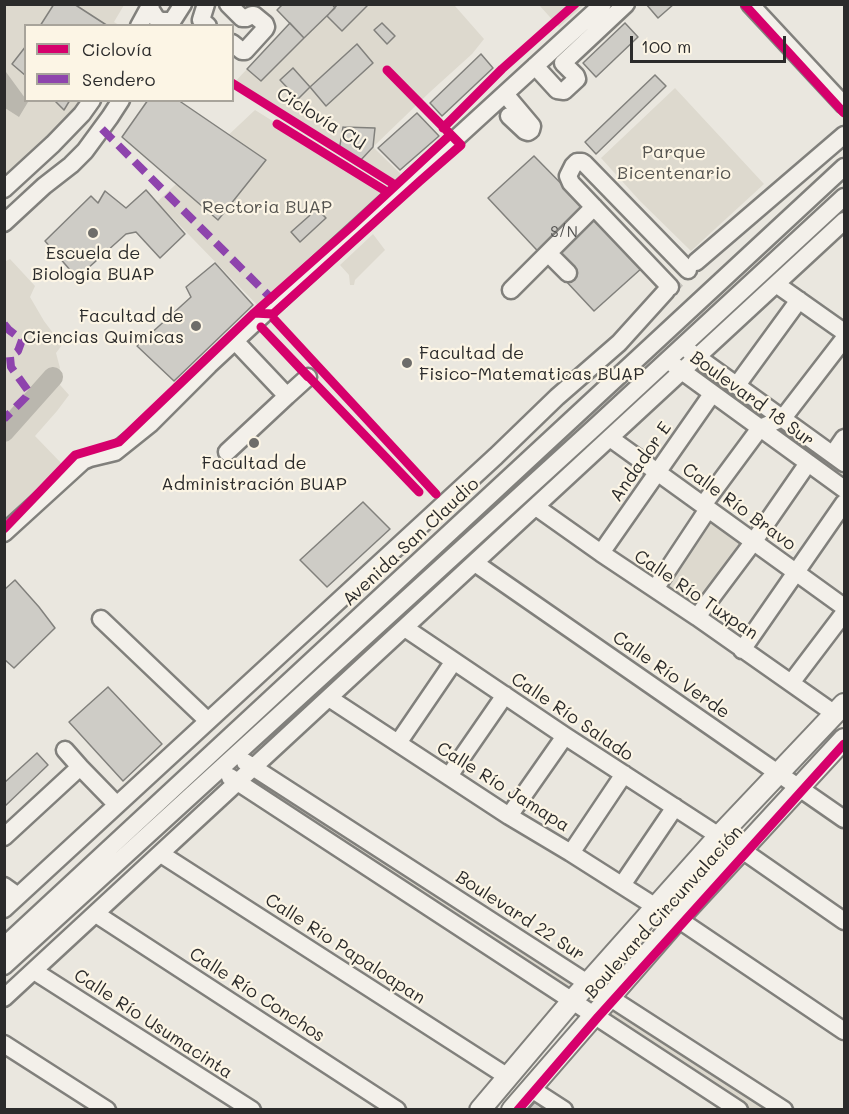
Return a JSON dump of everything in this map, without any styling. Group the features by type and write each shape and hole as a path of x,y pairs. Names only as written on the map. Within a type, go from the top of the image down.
{"main road":[{"name":"Boulevard Circunvalación","path":"480,1110 572,1001 719,836 840,709"},
{"name":"Boulevard Circunvalación","path":"512,1110 678,919 844,739"}],"street":[{"path":"150,6 156,18 170,23 183,4"},
{"path":"228,4 242,18 254,15 266,27 245,51 234,45"},
{"path":"4,533 83,461 120,450 150,424 235,341 603,4"},
{"path":"541,62 558,66 563,63 626,4"},
{"path":"750,4 844,105"},
{"path":"140,24 150,6"},
{"path":"541,62 557,90 564,91 576,79 576,76 563,63"},
{"path":"505,94 532,126 531,130 528,132 509,116"},
{"path":"4,189 53,144 91,102"},
{"path":"4,223 85,151 120,102"},
{"path":"4,909 11,891 117,805 488,464 557,397 619,343 668,289 569,180 569,171 577,162 585,164 692,266 844,135"},
{"path":"53,144 57,157 71,165"},
{"name":"Avenida San Claudio","path":"10,940 844,167"},
{"path":"4,966 844,197"},
{"path":"511,290 594,207"},
{"path":"4,998 96,914 167,857 238,783 329,698 776,284 841,231"},
{"path":"754,251 780,255"},
{"path":"548,252 568,273"},
{"path":"776,284 844,332"},
{"path":"737,385 799,300"},
{"path":"655,589 706,507 760,428 783,418 844,339"},
{"path":"235,341 287,396"},
{"path":"619,343 637,360"},
{"name":"Boulevard 18 Sur","path":"682,346 838,458"},
{"name":"Boulevard 18 Sur","path":"667,361 844,489"},
{"path":"227,452 308,376"},
{"name":"Andador E","path":"601,554 712,394"},
{"name":"Calle Río Bravo","path":"610,438 844,607"},
{"path":"838,458 844,438"},
{"path":"697,617 808,463"},
{"path":"742,650 844,502"},
{"name":"Calle Río Tuxpan","path":"536,507 791,683 840,709"},
{"name":"Calle Río Verde","path":"475,563 844,819"},
{"path":"387,616 390,588"},
{"path":"791,683 844,613"},
{"path":"100,619 208,721"},
{"name":"Calle Río Salado","path":"405,628 719,836"},
{"path":"398,743 454,661"},
{"path":"449,776 505,695"},
{"name":"Calle Río Jamapa","path":"329,698 509,816 571,852 656,907"},
{"path":"509,816 565,736"},
{"path":"65,750 117,805"},
{"name":"Boulevard 22 Sur","path":"236,755 784,1110"},
{"path":"4,837 80,766"},
{"path":"219,771 739,1110"},
{"path":"571,852 624,774"},
{"path":"622,885 675,807"},
{"path":"327,841 340,823"},
{"path":"742,850 844,921"},
{"name":"Calle Río Papaloapan","path":"167,857 508,1077"},
{"name":"Calle Río Conchos","path":"96,914 397,1110"},
{"path":"4,918 10,940"},
{"path":"678,919 844,1031"},
{"name":"Calle Río Usumacinta","path":"34,971 252,1110"},
{"path":"4,1044 107,1110"},
{"path":"530,1088 564,1110"}],"green space":[{"path":"5,5 124,5 114,22 117,24 24,24 24,102 79,102 61,129 5,183"},
{"path":"369,5 456,5 484,39 472,54 373,147 409,182 402,189 234,85 247,69 261,80 327,16 342,31","holes":["357,45 373,63 326,105 310,87","293,68 310,87 298,99 280,80"]},
{"path":"539,5 584,5 559,27"},
{"name":"Parque Bicentenario","path":"675,88 764,184 691,251 640,201 601,158"},
{"name":"Rectoria BUAP","path":"255,110 393,196 265,313 157,202"},
{"path":"373,234 385,250 355,280 354,285 350,285 349,275 340,265"},
{"path":"10,259 35,286 30,297 62,345 56,353 60,368 53,377 69,395 35,436 63,465 5,526 4,262"},
{"path":"698,357 844,463 844,489 682,372"},
{"path":"708,514 748,543 701,609 661,581"},
{"path":"254,768 591,987 576,1004 238,783"},
{"path":"608,998 783,1109 738,1109 593,1014"}],"shaded area":[{"path":"6,72 24,97 24,102 28,102 19,117 5,108 4,74"}],"building":[{"path":"54,4 74,4 105,24 41,24"},
{"path":"283,4 332,4 335,8 304,38 277,10"},
{"path":"338,4 369,4 342,31 327,16"},
{"path":"646,4 674,4 658,18"},
{"path":"290,23 304,38 261,81 247,69"},
{"path":"382,23 395,36 387,44 374,30"},
{"path":"625,23 638,37 596,77 583,63"},
{"path":"357,44 373,63 326,106 310,87"},
{"path":"24,49 24,74 12,64"},
{"path":"481,54 493,68 442,116 430,103"},
{"path":"293,68 310,87 298,99 280,80"},
{"path":"655,75 666,86 596,154 585,142"},
{"path":"56,102 69,102 64,110"},
{"path":"147,102 181,102 266,160 218,220 122,137"},
{"path":"417,113 439,136 400,170 378,148"},
{"path":"343,127 375,128 373,147 359,162 339,151"},
{"path":"534,156 643,267 594,311 488,198"},
{"name":"Escuela de Biologia BUAP","path":"146,190 185,234 160,258 136,232 126,234 77,278 45,241 91,196 98,203 105,191 126,208"},
{"path":"317,209 326,218 300,242 291,232"},
{"name":"Facultad de Ciencias Quimicas","path":"215,263 253,305 174,381 137,346 191,297 186,287"},
{"path":"363,502 390,529 327,587 300,560"},
{"path":"15,580 55,628 14,668 4,659 4,590"},
{"path":"108,687 162,744 123,781 69,722"},
{"path":"37,753 48,765 4,807 4,783"},
{"path":"535,1102 545,1110 528,1110"}],"waterway":[{"path":"4,432 53,377"}],"tunnel":[{"path":"666,291 696,262"}],"marked path":[{"path":"102,129 274,301"},
{"path":"4,324 22,340 18,351 10,357 11,367 29,392 4,419"}],"cycle path":[{"path":"443,128 502,69 575,4"},
{"path":"744,4 844,113"},
{"path":"254,313 273,314 461,145 387,70"},
{"name":"Ciclovía CU","path":"234,84 392,183"},
{"path":"277,124 384,190"},
{"path":"4,529 75,455 119,442 254,313 450,135"},
{"path":"274,319 436,494"},
{"path":"308,377 261,327 419,492"},
{"path":"518,1110 598,1017 844,744"}],"place":[{"name":"Escuela de Biologia BUAP","path":"93,233"},
{"name":"Facultad de Ciencias Quimicas","path":"196,326"},
{"name":"Facultad de Fisico-Matematicas BUAP","path":"407,363"},
{"name":"Facultad de Administración BUAP","path":"254,443"}]}
